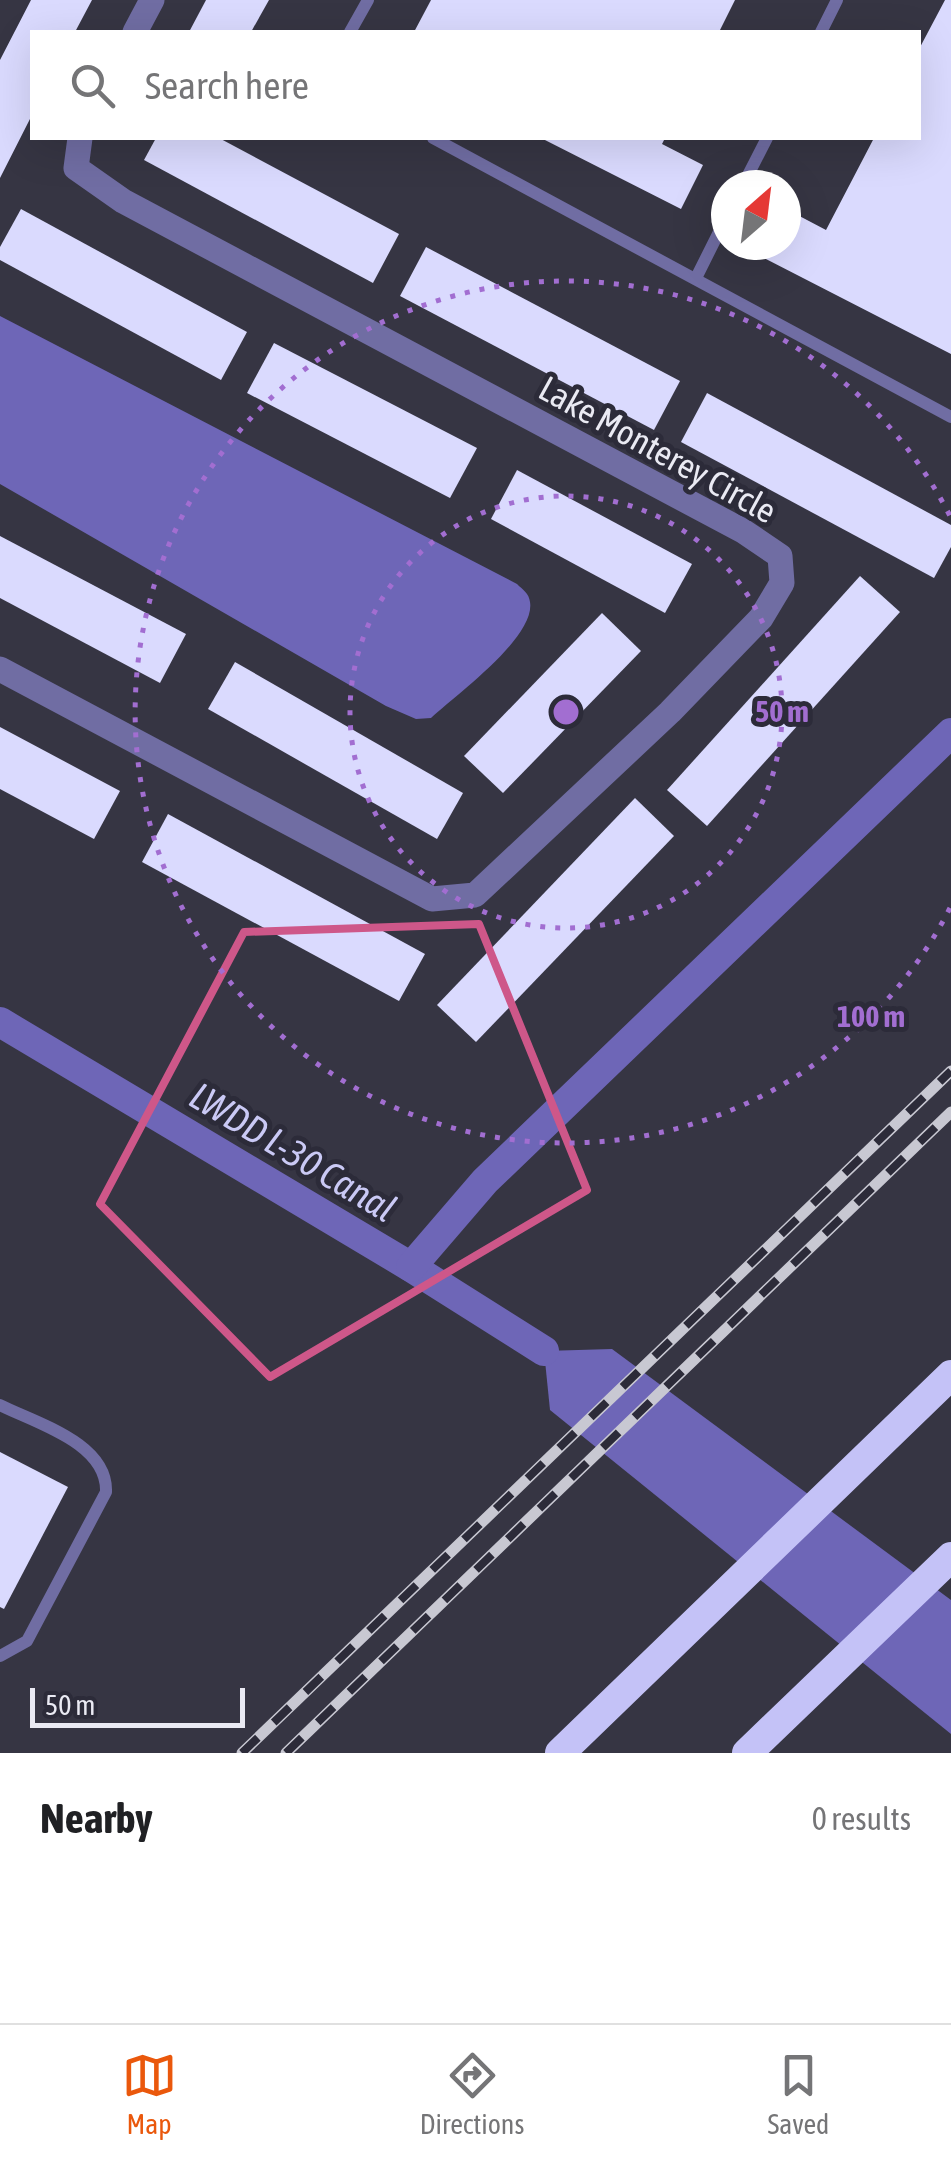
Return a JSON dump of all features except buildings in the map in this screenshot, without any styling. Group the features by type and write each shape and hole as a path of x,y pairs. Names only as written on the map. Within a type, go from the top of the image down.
{"highway":[{"path":"560,1753 951,1375"},
{"path":"748,1753 951,1557"}],"street":[{"path":"136,30 152,0"},
{"name":"Lake Monterey Circle","path":"0,669 432,899 475,895 670,712 760,618 782,583 780,556 742,531 123,201 76,168 80,140"}],"lane":[{"path":"351,30 368,0"},
{"path":"821,30 837,0"},
{"path":"437,140 951,417"},
{"path":"751,170 766,140"},
{"path":"696,278 711,248"},
{"path":"0,1405 85,1448 101,1466 106,1492 28,1641 0,1656"}],"highlighted area":[{"path":"479,924 587,1190 270,1377 100,1204 244,932"}],"shaded area":[{"path":"0,316 517,584 530,602 521,632 492,664 431,718 416,719 386,706 0,484"},
{"path":"612,1349 951,1600 951,1734 550,1410 544,1351"}],"waterway":[{"path":"411,1267 485,1181 951,733"},
{"name":"LWDD L-30 Canal","path":"0,1022 411,1267 544,1351"}],"railway":[{"path":"242,1753 951,1071"},
{"path":"286,1753 951,1112"}]}
